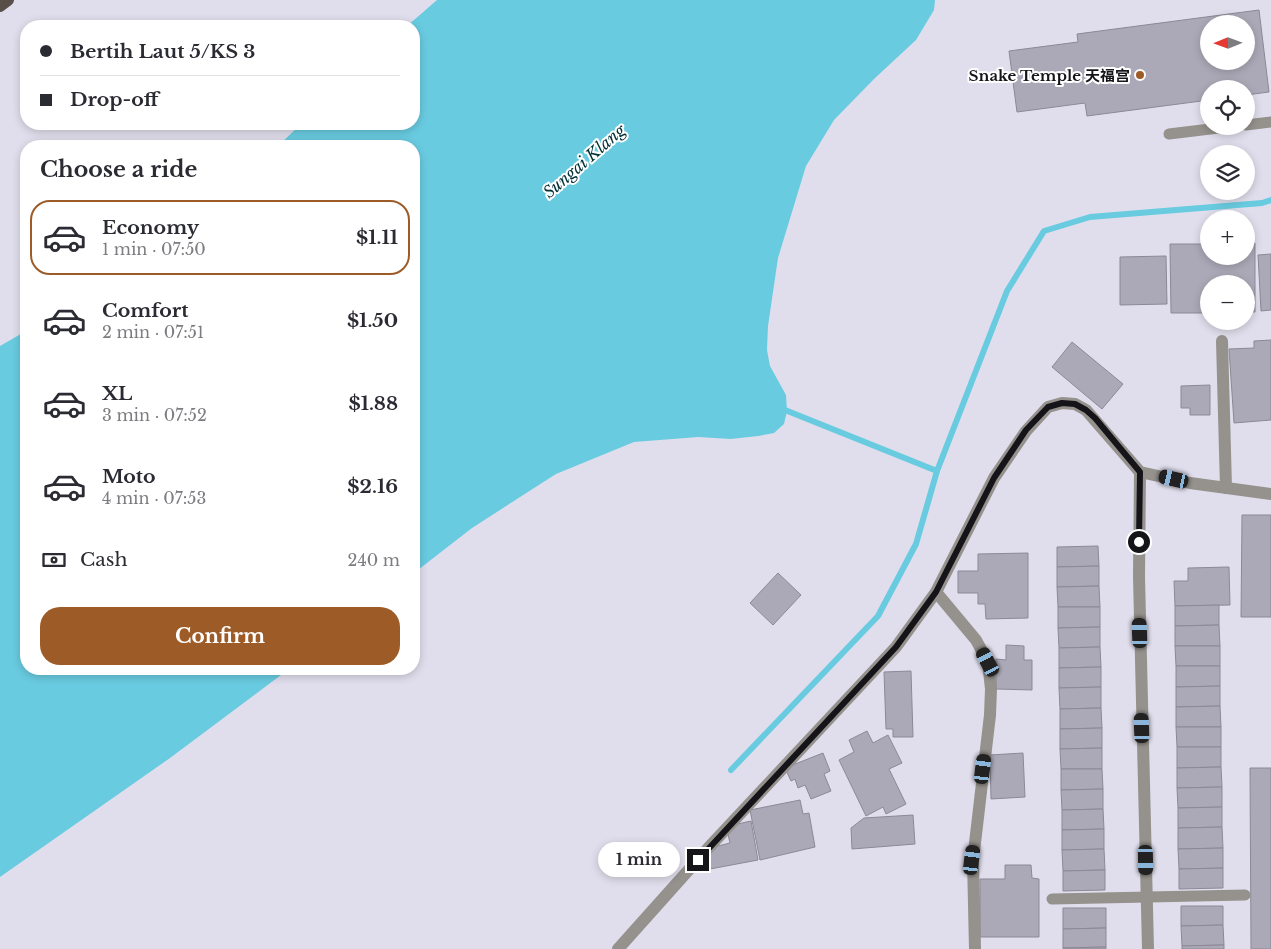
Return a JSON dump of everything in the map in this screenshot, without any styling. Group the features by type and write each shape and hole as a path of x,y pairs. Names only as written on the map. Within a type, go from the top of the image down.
{"main road":[{"path":"0,6 8,0"}],"street":[{"path":"1222,341 1226,488"},
{"path":"618,949 711,845 896,647 936,592 994,478 1026,430 1048,407 1062,403 1075,404 1086,410 1095,418 1140,472 1190,483 1271,494"},
{"path":"1140,472 1139,577 1148,949"},
{"path":"936,592 976,640 988,662 991,689 990,715 972,860 975,949"}],"lane":[{"path":"1255,124 1271,122"},
{"path":"1169,134 1200,130"},
{"path":"1052,899 1245,895"}],"water":[{"name":"Sungai Klang","path":"437,0 935,0 934,10 916,40 834,120 806,166 778,258 768,326 767,350 770,366 786,395 787,411 784,424 774,433 758,436 731,439 698,437 634,442 556,474 472,528 420,568 420,140 284,140 295,130 420,130 420,20 414,20"},
{"path":"20,334 20,675 281,675 170,758 0,877 0,346"}],"building":[{"name":"Snake Temple 天福宫","path":"1259,10 1269,92 1255,94 1255,80 1200,80 1200,101 1087,116 1085,103 1017,112 1009,51 1078,42 1077,34 1200,18 1200,70 1255,70 1255,15 1221,15"},
{"path":"1170,244 1200,244 1200,265 1255,265 1255,275 1200,275 1200,313 1171,313"},
{"path":"1271,254 1271,310 1261,311 1258,255"},
{"path":"1166,256 1167,304 1120,305 1120,257"},
{"path":"1271,340 1271,420 1234,423 1229,349 1254,348 1254,341"},
{"path":"1072,342 1123,384 1102,409 1052,367"},
{"path":"1210,385 1210,415 1190,415 1190,408 1181,408 1181,386"},
{"path":"1242,515 1271,515 1271,617 1241,617"},
{"path":"1098,546 1099,566 1057,567 1057,547"},
{"path":"1028,553 1028,618 986,619 985,604 978,604 978,593 958,593 958,571 978,571 978,554"},
{"path":"1099,566 1099,586 1057,587 1057,567"},
{"path":"1229,567 1230,605 1175,606 1174,581 1188,581 1188,568"},
{"path":"778,573 801,595 773,625 750,603"},
{"path":"1099,586 1100,607 1058,607 1057,587"},
{"path":"1219,605 1219,625 1175,626 1175,606"},
{"path":"1058,607 1100,607 1100,627 1058,628"},
{"path":"1219,625 1220,646 1175,646 1175,626"},
{"path":"1100,627 1100,647 1059,648 1058,628"},
{"path":"1006,645 1024,646 1024,660 1032,660 1032,690 996,689 996,659 1006,660"},
{"path":"1175,646 1220,646 1220,666 1176,666"},
{"path":"1100,647 1101,667 1059,668 1059,648"},
{"path":"1176,666 1220,666 1220,686 1176,687"},
{"path":"1101,667 1101,687 1059,688 1059,668"},
{"path":"911,671 913,737 893,737 893,729 886,729 884,672"},
{"path":"1220,686 1220,706 1176,707 1176,687"},
{"path":"1101,687 1101,708 1060,709 1059,688"},
{"path":"1220,706 1221,727 1176,727 1176,707"},
{"path":"1101,708 1102,728 1060,729 1060,709"},
{"path":"1176,727 1221,727 1221,747 1177,747"},
{"path":"1102,728 1102,748 1060,749 1060,729"},
{"path":"867,731 873,743 888,735 902,763 889,769 906,804 886,814 883,807 866,816 839,760 854,752 849,740"},
{"path":"1177,747 1221,747 1221,767 1177,768"},
{"path":"1102,748 1102,769 1061,769 1060,749"},
{"path":"823,753 830,771 824,774 831,791 811,799 805,785 798,788 795,779 791,781 785,768"},
{"path":"1023,753 1025,797 991,799 990,755"},
{"path":"1221,767 1222,787 1177,788 1177,768"},
{"path":"1250,768 1271,768 1271,949 1251,949"},
{"path":"1061,769 1102,769 1103,789 1061,790"},
{"path":"1222,787 1222,807 1178,808 1177,788"},
{"path":"1103,789 1103,809 1062,810 1061,790"},
{"path":"800,800 803,814 809,813 815,847 760,860 750,810"},
{"path":"1222,807 1222,827 1178,828 1178,808"},
{"path":"1103,809 1104,829 1062,830 1062,810"},
{"path":"913,815 915,844 852,849 851,828 864,818"},
{"path":"751,821 758,860 710,869 708,855 718,846 730,843 727,830 733,825"},
{"path":"1222,827 1223,848 1178,849 1178,828"},
{"path":"1104,829 1104,849 1062,850 1062,830"},
{"path":"1223,848 1223,868 1179,869 1178,849"},
{"path":"1104,849 1105,870 1063,871 1062,850"},
{"path":"1005,865 1031,865 1032,878 1039,879 1039,937 980,937 980,879 1005,879"},
{"path":"1223,868 1223,888 1179,889 1179,869"},
{"path":"1105,870 1105,890 1063,891 1063,871"},
{"path":"1181,906 1223,906 1223,925 1181,926"},
{"path":"1063,908 1106,908 1106,928 1063,929"},
{"path":"1223,925 1224,945 1182,946 1181,926"},
{"path":"1106,928 1106,947 1063,948 1063,929"},
{"path":"1224,945 1224,949 1182,949 1182,946"},
{"path":"1106,947 1106,949 1063,949 1063,948"}],"waterway":[{"path":"780,408 937,471 1007,291 1044,231 1090,217 1262,203 1271,200"},
{"path":"731,770 878,616 916,544 937,471"}],"place":[{"name":"Snake Temple 天福宫","path":"1140,75"}],"route":[{"path":"698,860 896,647 936,592 994,478 1026,430 1048,407 1062,403 1075,404 1086,410 1095,418 1140,472 1139,542"}]}
